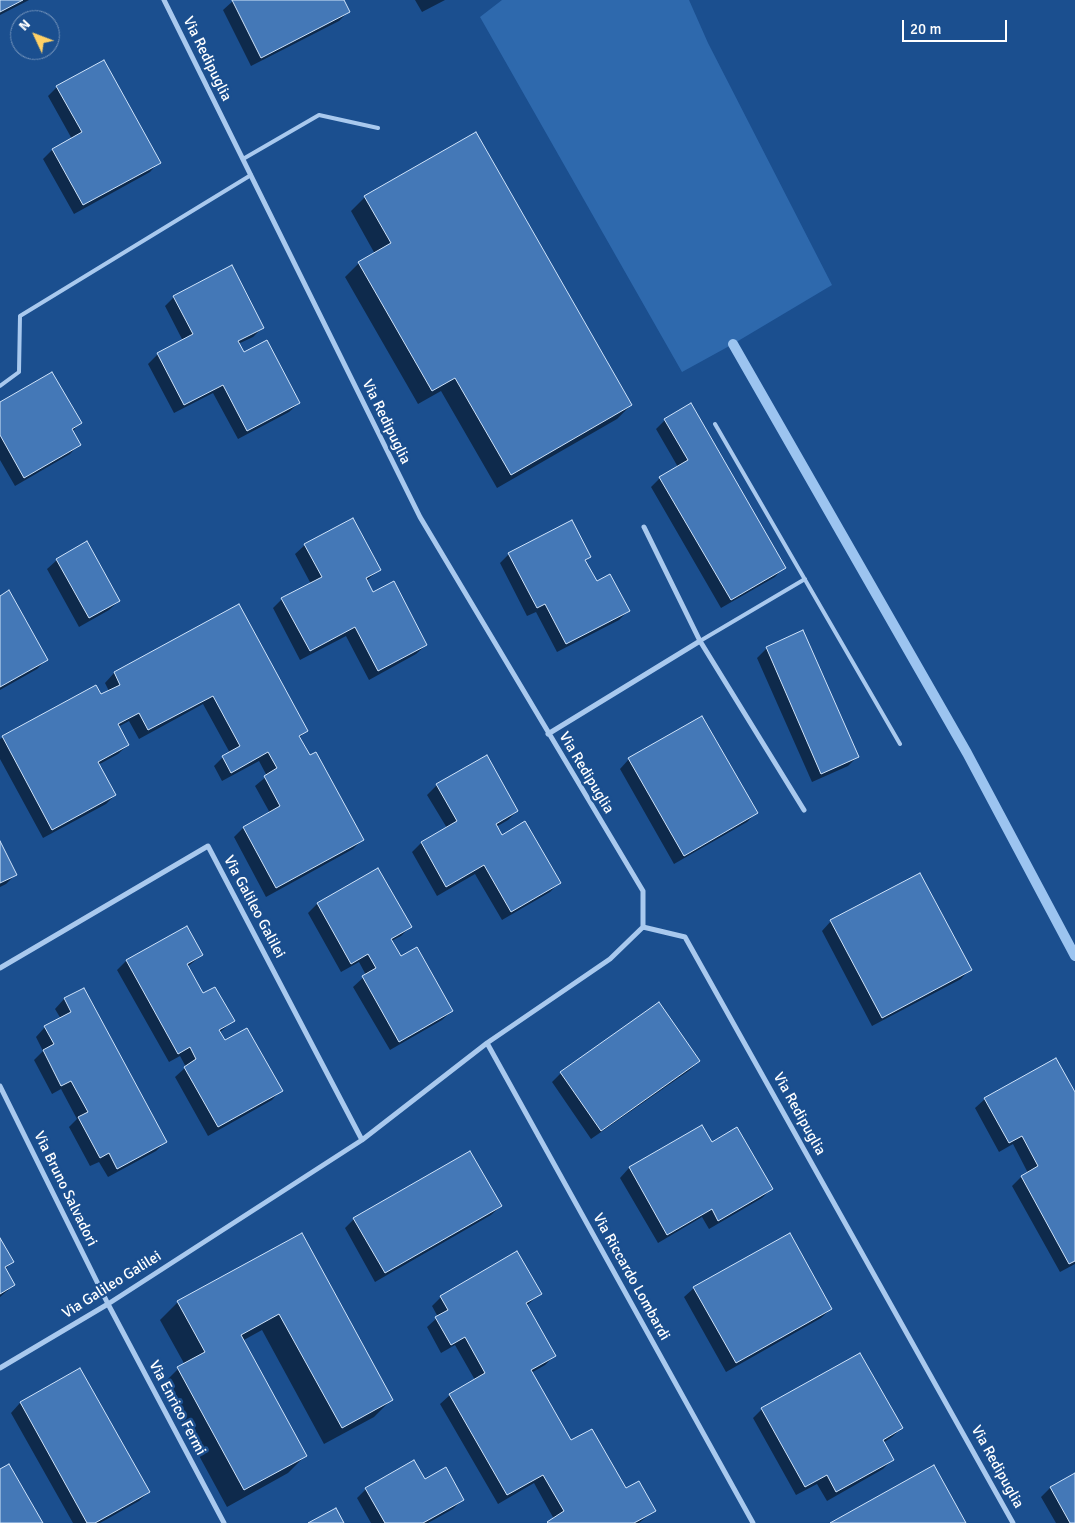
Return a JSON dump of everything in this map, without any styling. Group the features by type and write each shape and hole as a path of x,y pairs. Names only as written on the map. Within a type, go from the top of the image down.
{"street":[{"name":"Via Redipuglia","path":"164,0 420,517 643,892 643,927 685,937 1013,1523"},
{"path":"644,526 700,641 804,810"},
{"path":"548,734 700,641"},
{"name":"Via Galileo Galilei","path":"0,968 208,846 362,1140"},
{"name":"Via Galileo Galilei","path":"0,1368 108,1304 362,1140 487,1043 610,959 643,927"},
{"name":"Via Riccardo Lombardi","path":"487,1043 753,1523"},
{"name":"Via Bruno Salvadori","path":"0,1086 108,1304"},
{"name":"Via Enrico Fermi","path":"108,1304 224,1523"}],"lane":[{"path":"243,159 319,115 378,128"},
{"path":"0,386 19,372 20,316 251,175"},
{"path":"715,424 900,744"},
{"path":"700,641 805,579"}],"shaded area":[{"path":"502,0 689,0 708,43 832,285 682,372 480,17"}],"building":[{"path":"0,0 23,0 0,12"},
{"path":"232,0 344,0 350,12 261,58"},
{"path":"104,60 161,163 83,205 52,149 82,132 56,86"},
{"path":"476,132 632,405 511,475 455,378 432,391 358,262 391,243 364,196"},
{"path":"232,265 264,328 238,341 244,352 267,340 300,403 247,431 223,385 184,405 157,353 193,334 173,296"},
{"path":"52,372 82,423 72,429 81,445 24,478 0,435 0,402"},
{"path":"691,403 786,568 731,600 659,477 688,460 664,419"},
{"path":"353,518 381,570 366,578 373,592 394,581 427,645 378,671 355,627 310,651 281,598 322,577 304,544"},
{"path":"572,520 591,557 585,560 597,581 610,574 630,611 566,644 545,604 537,608 508,553"},
{"path":"87,541 120,601 89,618 56,559"},
{"path":"9,590 48,660 0,687 0,596"},
{"path":"239,604 308,731 299,736 310,755 316,752 364,840 276,888 243,827 280,806 264,776 277,768 268,752 231,773 222,756 240,746 213,696 148,730 139,713 118,724 129,745 98,762 116,795 52,830 2,736 96,685 101,694 120,685 114,672"},
{"path":"803,630 859,757 821,774 766,647"},
{"path":"702,716 758,813 684,856 628,758"},
{"path":"487,755 518,811 496,824 502,835 525,821 561,883 511,912 484,865 446,887 421,842 457,821 436,784"},
{"path":"0,841 17,875 0,883"},
{"path":"378,868 412,927 391,939 401,956 417,947 453,1011 399,1042 362,976 376,968 368,954 351,964 317,903"},
{"path":"920,873 972,970 882,1018 830,920"},
{"path":"187,926 203,955 187,964 203,993 215,987 235,1021 219,1030 225,1040 247,1028 283,1091 218,1127 184,1067 196,1059 190,1047 178,1054 126,960"},
{"path":"84,988 167,1142 117,1169 109,1153 100,1158 78,1117 88,1112 71,1081 61,1086 43,1050 54,1044 44,1026 71,1012 64,998"},
{"path":"659,1002 700,1061 601,1131 560,1072"},
{"path":"1056,1058 1075,1092 1075,1261 1069,1264 1021,1176 1038,1166 1022,1136 1009,1143 984,1098"},
{"path":"702,1125 712,1142 737,1127 773,1189 718,1221 712,1209 667,1235 629,1167"},
{"path":"470,1151 502,1206 385,1273 353,1218"},
{"path":"302,1233 393,1400 342,1428 279,1314 241,1335 307,1456 244,1490 177,1367 205,1352 177,1301"},
{"path":"790,1233 832,1309 736,1363 693,1287"},
{"path":"0,1238 14,1262 5,1267 15,1285 0,1294"},
{"path":"517,1251 542,1294 526,1303 556,1356 531,1370 571,1440 592,1429 626,1488 639,1481 656,1511 634,1523 548,1523 564,1511 543,1475 507,1495 449,1394 485,1373 465,1337 451,1345 435,1317 448,1310 440,1296"},
{"path":"860,1353 903,1428 883,1440 894,1460 836,1492 827,1475 805,1487 761,1408"},
{"path":"80,1368 150,1492 95,1523 87,1523 20,1402"},
{"path":"414,1460 425,1479 446,1467 464,1500 423,1523 385,1523 365,1488"},
{"path":"9,1464 43,1523 0,1523 0,1469"},
{"path":"934,1465 966,1523 830,1523"},
{"path":"1075,1473 1075,1523 1070,1523 1050,1487"},
{"path":"336,1508 344,1523 308,1523"}],"waterway":[{"path":"733,344 967,753 1075,956"}]}
